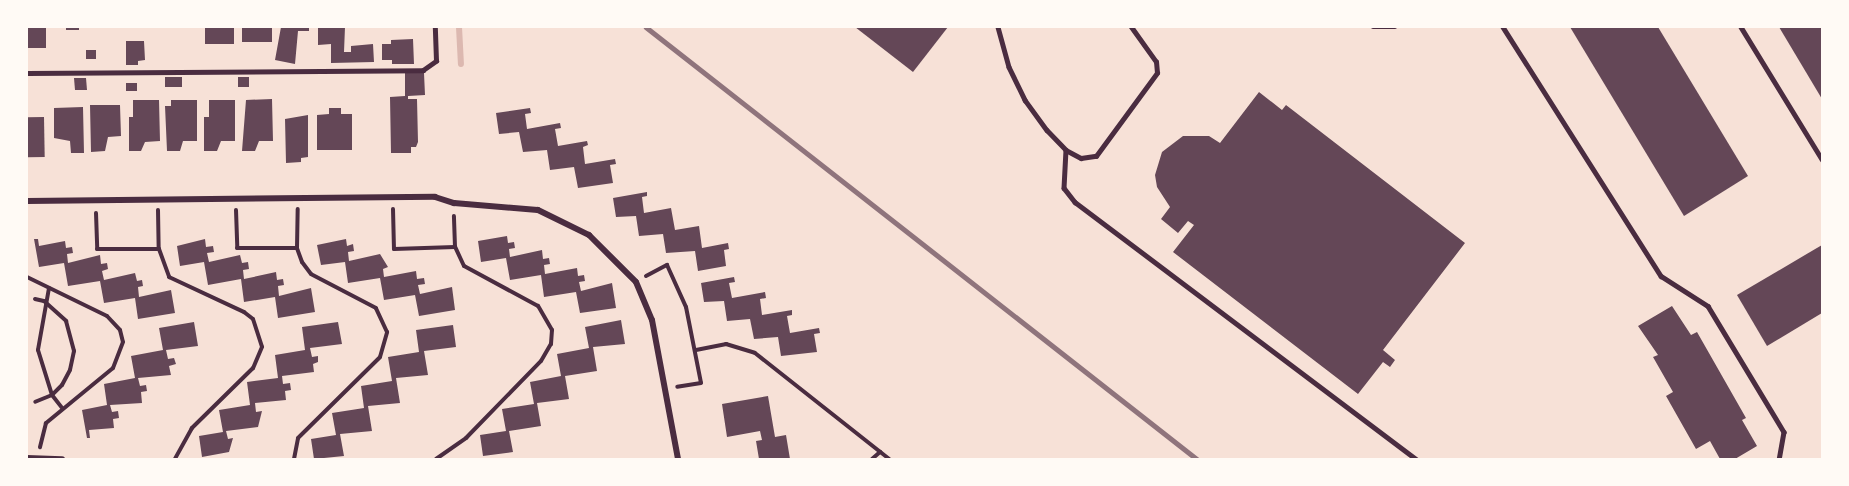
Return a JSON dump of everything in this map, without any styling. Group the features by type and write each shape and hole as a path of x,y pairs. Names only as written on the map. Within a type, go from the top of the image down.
{"street":[{"path":"27,201 435,197 454,203 538,210 590,235 636,282 652,320 667,389 678,459"},
{"path":"27,458 62,459"}],"lane":[{"path":"27,73 423,70 436,61 435,27"},
{"path":"998,27 1009,67 1025,100 1066,150 1082,158 1096,156 1157,73 1156,62 1131,27"},
{"path":"1373,27 1395,27"},
{"path":"1503,27 1661,276 1708,306 1784,432 1779,459"},
{"path":"1741,27 1822,159"},
{"path":"1066,150 1064,188 1075,202 1416,459"}],"path":[{"path":"392,198 394,249 455,247"},
{"path":"293,459 298,438 380,357 387,332 376,308 311,274 297,248 298,199"},
{"path":"96,200 97,249 159,249"},
{"path":"158,200 159,249 169,277 244,312 253,319 262,347 253,368 192,428 175,459"},
{"path":"236,200 237,248 297,248"},
{"path":"436,459 466,438 541,362 551,344 552,330 538,306 471,272 455,247 454,203"},
{"path":"636,282 667,265 686,307 701,383 667,389"},
{"path":"27,277 107,316 120,330 123,342 113,368 46,423 38,458"},
{"path":"49,288 44,301 38,350 52,395 62,408"},
{"path":"35,299 44,301 66,321 74,351 70,370 52,395 35,402"},
{"path":"696,350 726,344 755,353 889,459"},
{"path":"872,459 880,452"}],"building":[{"path":"27,27 46,27 46,48 27,48"},
{"path":"66,27 79,27 79,30 66,30"},
{"path":"205,27 234,27 234,44 205,44"},
{"path":"242,27 272,27 272,42 242,42"},
{"path":"281,27 309,27 309,31 298,31 295,64 275,60"},
{"path":"318,27 345,27 344,52 351,52 351,46 373,44 374,62 331,63 331,44 318,45"},
{"path":"855,27 948,27 913,72"},
{"path":"1570,27 1658,27 1748,176 1684,216"},
{"path":"1779,27 1822,27 1822,99"},
{"path":"413,39 414,64 392,64 392,60 382,60 382,44 391,44 391,40"},
{"path":"126,41 144,41 145,60 138,61 138,65 126,65"},
{"path":"86,50 96,50 96,59 86,59"},
{"path":"405,73 424,73 425,95 408,96 408,99 417,99 418,142 416,147 411,147 411,153 391,153 390,97 405,96"},
{"path":"165,77 182,77 182,87 165,87"},
{"path":"238,77 249,77 249,87 238,87"},
{"path":"74,78 86,78 87,90 75,90"},
{"path":"126,83 137,83 137,91 126,91"},
{"path":"1259,92 1282,110 1286,105 1465,243 1383,350 1395,360 1390,367 1383,362 1358,394 1173,252 1194,225 1188,221 1178,233 1161,219 1170,207 1157,187 1155,175 1162,152 1183,136 1209,136 1220,143"},
{"path":"272,99 273,141 259,141 255,151 242,151 246,100"},
{"path":"133,100 159,100 160,141 145,142 141,151 129,151 129,117 133,117"},
{"path":"171,100 197,100 197,141 183,141 180,151 167,151 165,106 171,106"},
{"path":"209,100 235,100 235,141 221,141 217,151 204,151 204,117 209,117"},
{"path":"90,105 120,105 121,136 108,137 105,151 91,152"},
{"path":"83,107 84,153 71,153 70,141 54,138 54,108"},
{"path":"329,108 341,108 341,114 352,114 352,150 317,150 317,115 329,114"},
{"path":"530,108 531,113 525,114 527,129 560,123 561,128 555,129 558,146 587,141 588,145 583,147 585,164 615,159 616,164 610,165 613,183 578,188 574,167 550,170 547,150 523,152 519,132 499,134 496,113"},
{"path":"308,115 308,157 301,158 301,162 286,163 285,119"},
{"path":"27,117 44,117 45,157 28,157"},
{"path":"647,192 647,196 642,197 644,213 671,208 675,230 699,226 702,248 728,243 729,249 724,250 726,266 698,271 695,251 666,253 663,234 639,236 636,216 616,217 613,198"},
{"path":"507,236 508,243 514,242 515,248 509,249 510,257 542,250 543,259 549,258 550,264 544,265 545,274 577,268 578,276 584,275 585,281 579,282 581,291 612,283 616,308 580,313 576,292 544,297 541,275 510,280 506,258 481,262 478,241"},
{"path":"34,239 38,239 39,246 65,241 66,248 72,247 73,253 67,254 68,263 100,255 101,264 107,263 108,269 102,271 104,280 135,273 137,281 142,280 143,286 138,287 139,297 171,290 175,313 138,319 135,298 104,303 100,281 68,286 64,263 39,267"},
{"path":"205,239 206,247 213,246 214,252 207,253 209,262 240,255 242,263 248,262 249,269 243,270 244,279 276,272 277,280 283,279 284,285 278,286 279,296 311,288 315,312 278,318 275,297 244,302 241,279 208,285 204,262 180,266 177,246"},
{"path":"346,239 347,246 353,244 354,251 348,252 349,261 380,254 388,267 383,269 384,277 416,271 417,279 424,278 425,284 418,285 420,294 452,287 455,310 419,316 415,295 384,300 380,278 348,283 345,262 321,265 317,245"},
{"path":"1822,245 1822,313 1767,346 1737,295"},
{"path":"734,277 735,282 729,283 732,298 765,292 766,298 760,299 762,315 792,310 792,315 787,316 790,333 819,328 820,333 814,334 817,352 781,356 778,337 754,339 750,319 727,321 724,301 704,302 701,283"},
{"path":"1672,306 1691,335 1697,332 1746,418 1742,420 1757,446 1735,459 1720,459 1710,441 1696,449 1666,396 1673,392 1653,357 1658,355 1638,326"},
{"path":"621,320 625,344 593,347 597,371 565,376 569,399 537,403 541,426 509,431 513,452 483,456 480,435 506,431 502,409 534,404 530,382 561,376 557,354 589,348 585,327"},
{"path":"194,322 198,346 166,350 168,359 174,358 176,364 169,366 171,375 138,378 140,386 146,385 147,391 141,392 142,403 110,405 112,412 118,411 119,418 113,419 114,428 89,430 90,438 87,438 82,410 107,405 104,384 135,378 131,356 163,350 159,328"},
{"path":"338,322 342,344 310,348 312,357 318,356 318,362 313,364 314,372 282,376 283,384 290,383 291,390 285,391 286,400 255,403 256,412 262,411 258,427 226,431 228,439 233,438 229,452 202,457 199,436 223,432 219,410 250,405 247,382 278,378 275,355 305,350 302,327"},
{"path":"453,325 456,347 424,351 428,375 396,378 400,403 368,406 372,431 340,434 344,456 314,459 311,439 336,435 332,413 364,408 361,386 392,381 388,357 419,352 416,330"},
{"path":"768,396 775,437 786,435 790,459 759,459 756,441 762,440 760,431 727,437 722,404"}],"waterway":[{"path":"459,27 461,64"}],"railway":[{"path":"646,27 1197,459"}]}
